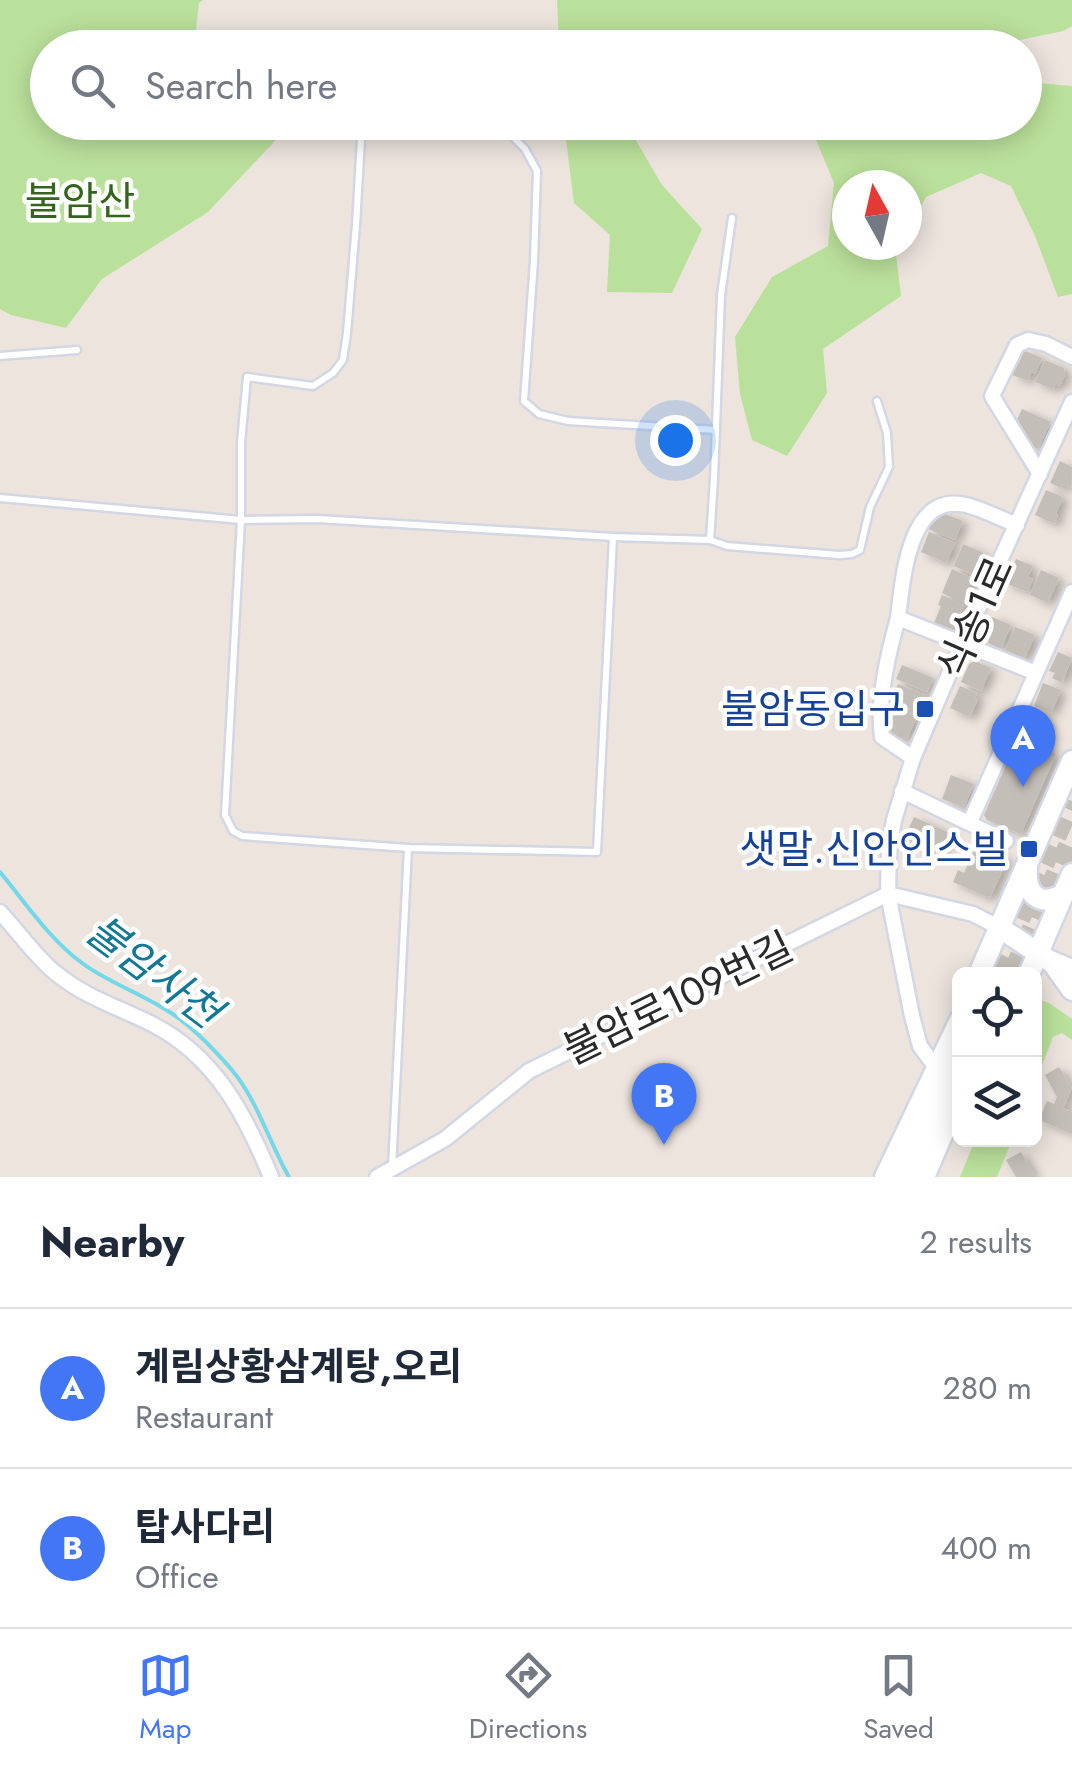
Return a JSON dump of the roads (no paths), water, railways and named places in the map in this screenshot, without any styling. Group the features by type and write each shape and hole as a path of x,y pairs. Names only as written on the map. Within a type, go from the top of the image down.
{"street":[{"path":"1040,474 992,396 1017,346 1028,340 1072,357"},
{"name":"식송1로","path":"949,1058 920,1046 888,894 889,851 902,791 914,758 1072,402"},
{"path":"914,758 882,737 880,724 912,542 926,514 950,504 966,505 1017,526"},
{"path":"970,822 1072,592"},
{"path":"898,618 1036,672"},
{"path":"982,967 1072,761"},
{"path":"902,791 1006,840"},
{"path":"1027,866 1031,893 1048,900 1064,894"},
{"path":"1036,967 1045,957 1072,874"},
{"path":"888,894 973,914 1072,970"},
{"name":"불암로109번길","path":"377,1177 445,1139 529,1071 888,894"},
{"path":"0,912 55,974 186,1045 227,1087 271,1177"},
{"path":"1045,957 1072,990"},
{"path":"884,1177 949,1058"},
{"path":"906,1177 949,1058"},
{"path":"924,1177 952,1112"},
{"path":"938,1177 952,1147"}],"lane":[{"path":"361,140 343,360 333,374 314,386 247,377 224,815 233,831 242,836 408,848 597,852 613,537"},
{"path":"516,140 537,170 524,401 539,414 568,421 716,430"},
{"path":"710,540 721,295 732,218"},
{"path":"0,356 77,350"},
{"path":"0,498 241,520 318,519 710,540 726,546 839,556 860,550 870,506 889,467 887,433 877,401"},
{"path":"392,1169 408,848"}],"waterway":[{"name":"불암사천","path":"0,872 70,954 172,1014 216,1052 248,1094 289,1177"}],"tunnel":[{"path":"999,967 1072,801"},
{"path":"1015,967 1072,837"}],"place":[{"name":"불암동입구","path":"925,709"},
{"name":"계림상황삼계탕,오리","path":"1023,787"},
{"name":"샛말.신안인스빌","path":"1029,849"},
{"name":"탑사다리","path":"664,1145"}],"park label":[{"name":"불암산","path":"80,201"}]}
